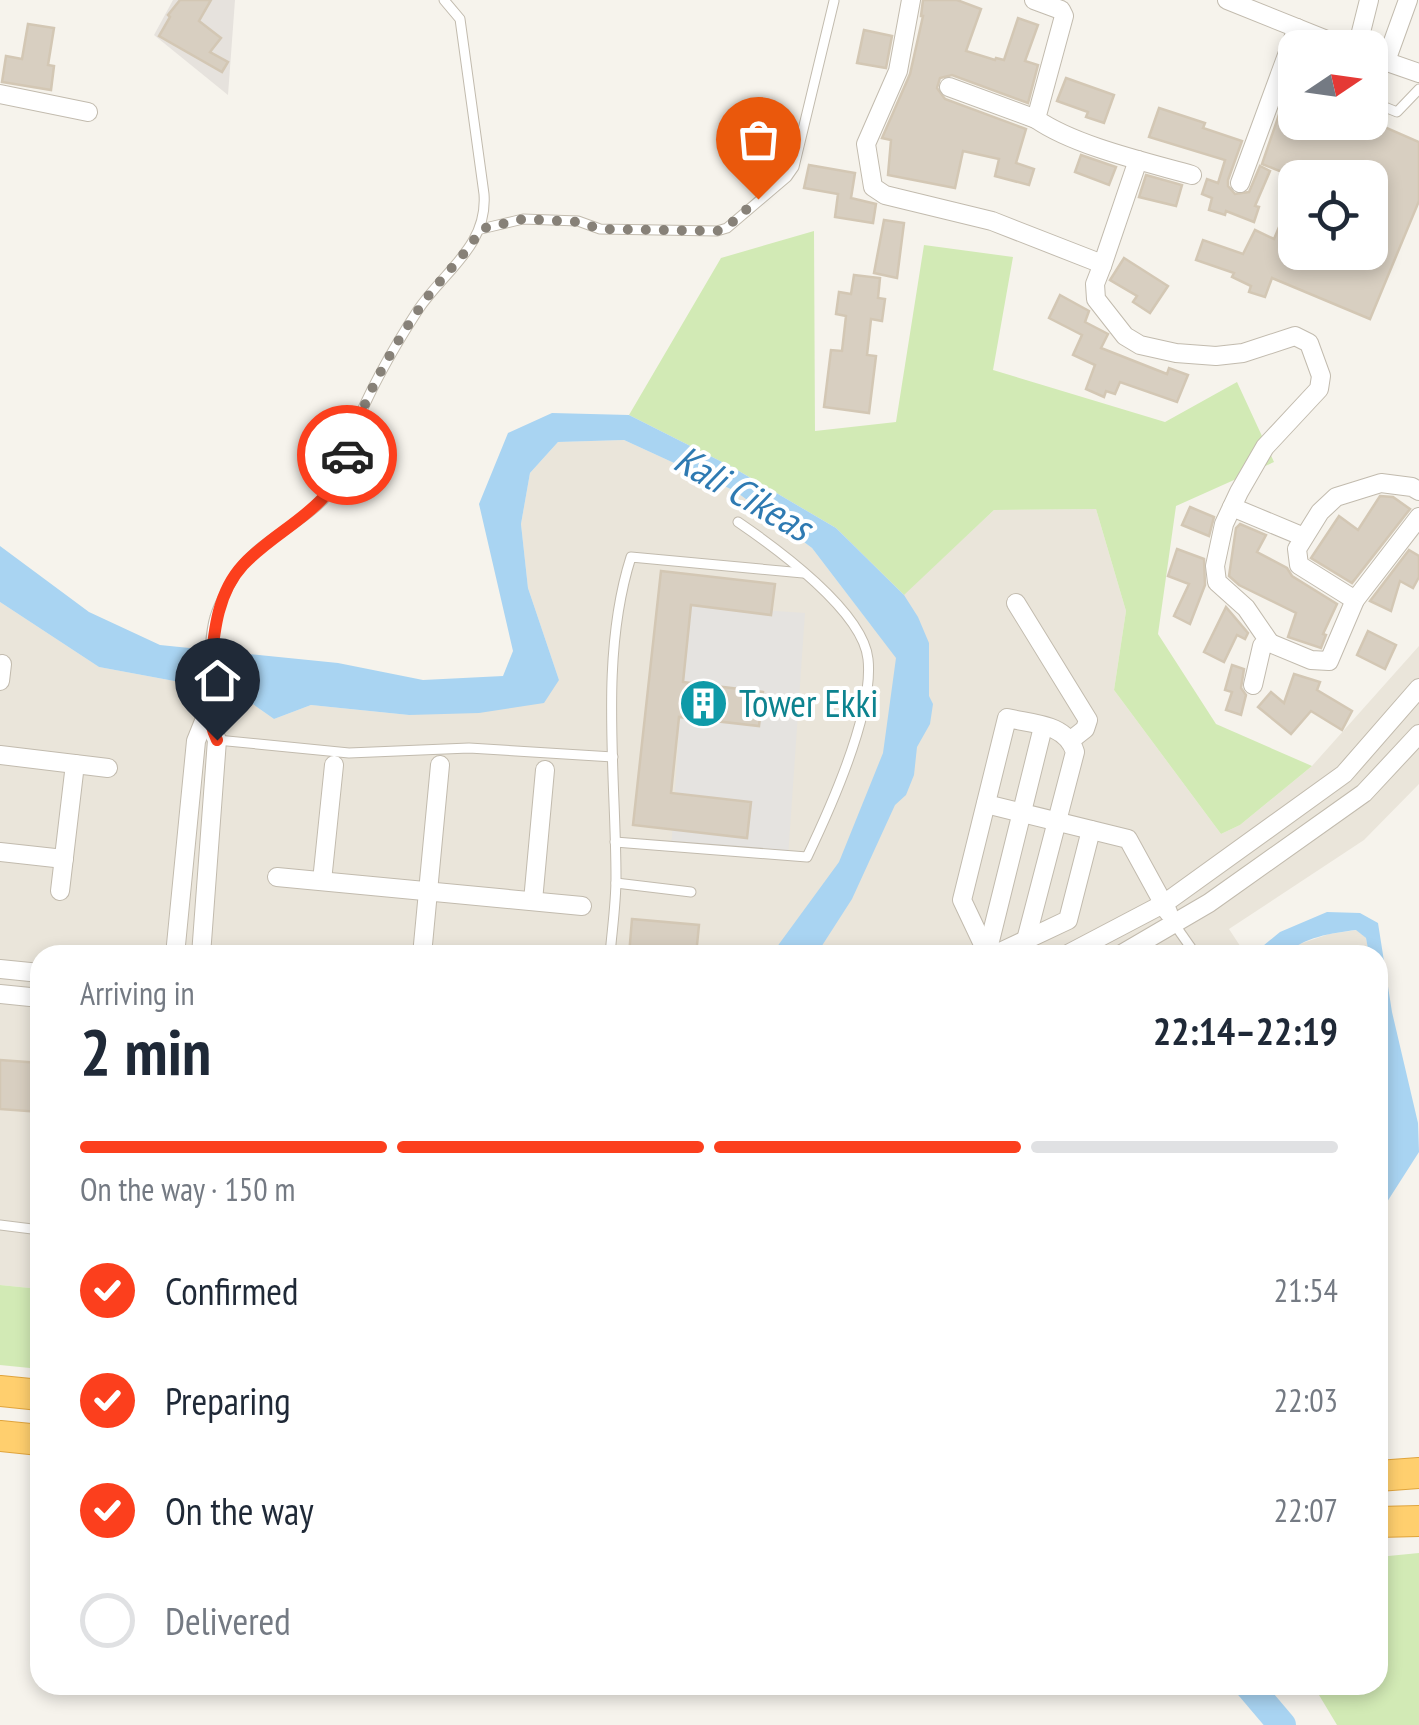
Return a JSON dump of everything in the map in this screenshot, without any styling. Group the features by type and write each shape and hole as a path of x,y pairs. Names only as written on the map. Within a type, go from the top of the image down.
{"highway":[{"path":"0,1391 30,1394"},
{"path":"0,1436 30,1439"},
{"path":"1388,1475 1419,1473"},
{"path":"1388,1522 1419,1520"}],"street":[{"path":"911,0 898,71 866,144 873,188 884,195 992,221 1102,266"},
{"path":"1034,0 1061,10 1064,16 1036,120"},
{"path":"1362,30 1369,0"},
{"path":"1388,39 1408,0"},
{"path":"1237,2 1302,30"},
{"path":"1240,184 1297,28"},
{"path":"1388,62 1419,73"},
{"path":"949,87 1052,129 1192,175"},
{"path":"0,94 88,112"},
{"path":"1138,160 1095,284 1096,299 1124,336 1176,353 1216,356 1243,353 1295,336 1309,343 1321,376 1319,389 1265,446 1232,507 1218,548 1216,582 1246,608 1270,643 1311,660 1328,662 1355,600 1419,517"},
{"path":"1355,600 1299,565 1297,549 1304,537 1320,512 1336,498 1381,484 1419,491"},
{"path":"1232,507 1304,537"},
{"path":"1016,603 1088,720 1085,729 1072,740"},
{"path":"1253,685 1262,646 1270,643"},
{"path":"1089,945 1164,904 1344,774 1419,688"},
{"path":"202,945 217,740 206,712"},
{"path":"175,945 196,740 206,712"},
{"path":"984,945 962,900 1006,718 1061,730 1072,740 1075,752 1026,940"},
{"path":"991,945 1043,727"},
{"path":"1138,945 1175,925 1364,793 1419,734"},
{"path":"0,755 108,768"},
{"path":"60,891 75,764"},
{"path":"322,881 334,765"},
{"path":"423,945 440,765"},
{"path":"532,901 544,770"},
{"path":"1344,774 1364,793"},
{"path":"986,804 1128,839 1175,925"},
{"path":"1013,945 1068,920 1091,830"},
{"path":"0,852 64,859"},
{"path":"277,877 582,906"},
{"path":"0,969 30,972"},
{"path":"0,994 30,997"}],"lane":[{"path":"206,712 215,616 241,566 322,502 338,482 353,432 392,355 419,308 472,246 481,229 486,212 460,19 444,0"},
{"path":"481,229 523,219 578,222 600,229 726,228 788,178 794,167 834,1"},
{"path":"1388,108 1397,112 1419,89"},
{"path":"615,842 807,856 832,805 856,736 868,657 860,634 805,573 738,522"},
{"path":"611,945 616,883 614,663 624,581 631,558 805,573"},
{"path":"217,740 348,753 469,748 613,757"},
{"path":"616,883 691,892"},
{"path":"1175,925 1188,945"},
{"path":"0,1226 30,1229"}],"shaded area":[{"path":"173,0 235,0 228,95 154,35"},
{"path":"624,440 735,491 812,548 871,625 994,510 1096,509 1126,611 1114,690 1221,834 1240,825 1312,766 1419,646 1419,784 1364,840 1229,929 1239,945 30,945 30,1288 0,1285 0,602 99,667 228,691 274,719 311,705 409,715 559,680 528,588 521,524 530,473 558,442"},
{"path":"687,605 805,613 788,858 671,850"},
{"path":"1357,930 1367,945 1297,945"}],"green space":[{"path":"814,231 815,431 896,422 924,245 1013,257 993,370 1165,422 1237,382 1274,462 1176,506 1158,634 1216,724 1312,766 1240,825 1221,834 1114,690 1126,611 1096,509 994,510 904,595 836,528 732,467 629,415 721,258"},
{"path":"0,1285 30,1288 30,1368 0,1365"},
{"path":"1419,1553 1419,1725 1337,1725 1319,1695 1388,1695 1388,1556"}],"water":[{"name":"Kali Cikeas","path":"552,413 629,415 732,467 836,528 904,595 918,617 929,643 929,696 933,704 930,724 917,747 914,775 906,795 895,805 852,899 822,945 778,945 839,862 883,753 896,658 812,548 735,491 624,440 558,442 530,473 521,524 528,588 559,680 544,703 479,713 409,715 311,705 274,719 228,691 99,667 0,602 0,546 89,612 160,645 338,663 423,680 503,676 513,651 479,504 508,433"},
{"path":"1327,912 1360,913 1378,923 1381,945 1367,945 1366,938 1356,930 1328,934 1300,945 1264,945 1280,932"},
{"path":"1388,987 1418,1123 1419,1152 1388,1200"}],"building":[{"path":"180,0 211,0 199,21 221,38 210,52 228,62 222,72 159,36"},
{"path":"923,0 957,0 981,9 966,51 995,60 1004,60 1018,18 1038,25 1025,61 1038,65 1028,103 952,75 940,78 937,88 945,99 1026,129 1016,163 1034,169 1029,185 995,176 999,159 963,151 955,188 888,175 891,140 882,138 910,74"},
{"path":"28,24 54,28 48,65 54,66 51,90 2,82 6,56 22,59"},
{"path":"864,30 892,36 886,68 857,63"},
{"path":"1066,78 1114,95 1104,123 1086,117 1088,112 1057,101"},
{"path":"1159,108 1205,123 1203,128 1242,141 1228,180 1235,194 1249,192 1260,166 1270,171 1255,206 1259,207 1254,222 1226,211 1225,215 1209,210 1212,198 1202,194 1207,179 1218,183 1225,160 1149,137"},
{"path":"1278,118 1278,140 1388,140 1388,129 1419,142 1419,201 1370,319 1272,278 1265,297 1249,292 1251,286 1232,277 1234,273 1196,260 1203,240 1243,254 1255,230 1274,239 1278,229 1278,270 1388,270 1388,160 1278,160 1278,170 1262,164"},
{"path":"1081,155 1116,167 1109,185 1075,172"},
{"path":"809,165 855,173 851,198 876,204 873,223 835,217 838,194 804,188"},
{"path":"1146,175 1182,185 1176,206 1139,197"},
{"path":"884,220 904,223 897,278 874,273"},
{"path":"1124,258 1168,286 1150,313 1133,302 1137,296 1110,280"},
{"path":"854,275 880,278 878,298 885,299 882,321 871,319 867,355 876,356 869,413 824,407 831,350 842,351 846,316 836,314 839,292 851,294"},
{"path":"1060,295 1089,311 1085,322 1108,334 1101,348 1167,374 1169,368 1188,375 1177,402 1120,382 1115,394 1106,391 1104,397 1086,389 1095,365 1073,355 1082,335 1049,318"},
{"path":"1380,496 1393,497 1410,509 1352,583 1311,558 1339,516 1358,530"},
{"path":"1190,507 1214,517 1209,536 1182,525"},
{"path":"1240,524 1266,535 1257,552 1337,604 1321,648 1288,637 1296,613 1239,585 1229,576 1236,528"},
{"path":"1177,549 1204,559 1205,585 1190,624 1174,616 1189,584 1168,576"},
{"path":"1409,550 1419,556 1419,577 1413,588 1400,581 1391,611 1370,601"},
{"name":"Tower Ekki","path":"661,571 775,584 771,615 691,605 683,682 763,692 759,726 679,717 671,793 751,802 747,838 633,825"},
{"path":"1226,607 1248,633 1245,639 1237,635 1224,662 1204,652"},
{"path":"1368,631 1396,645 1385,669 1357,655"},
{"path":"1232,665 1244,669 1241,688 1246,695 1241,715 1226,710 1232,692 1225,690"},
{"path":"1294,674 1320,682 1317,690 1352,711 1342,730 1311,711 1291,734 1258,707 1271,692 1284,703"},
{"path":"632,919 699,925 697,945 630,945"},
{"path":"0,1060 30,1062 30,1111 0,1109"}],"waterway":[{"name":"Kali Cikeas","path":"1256,1695 1282,1725"}],"way so far":[{"path":"347,455 353,432 419,308 472,246 481,229 523,219 578,222 600,229 717,231 726,228 758,199"}],"place":[{"name":"Tower Ekki","path":"704,704"}],"route":[{"path":"217,740 206,716 215,616 230,583 259,550 322,502 338,482 347,455"}]}
